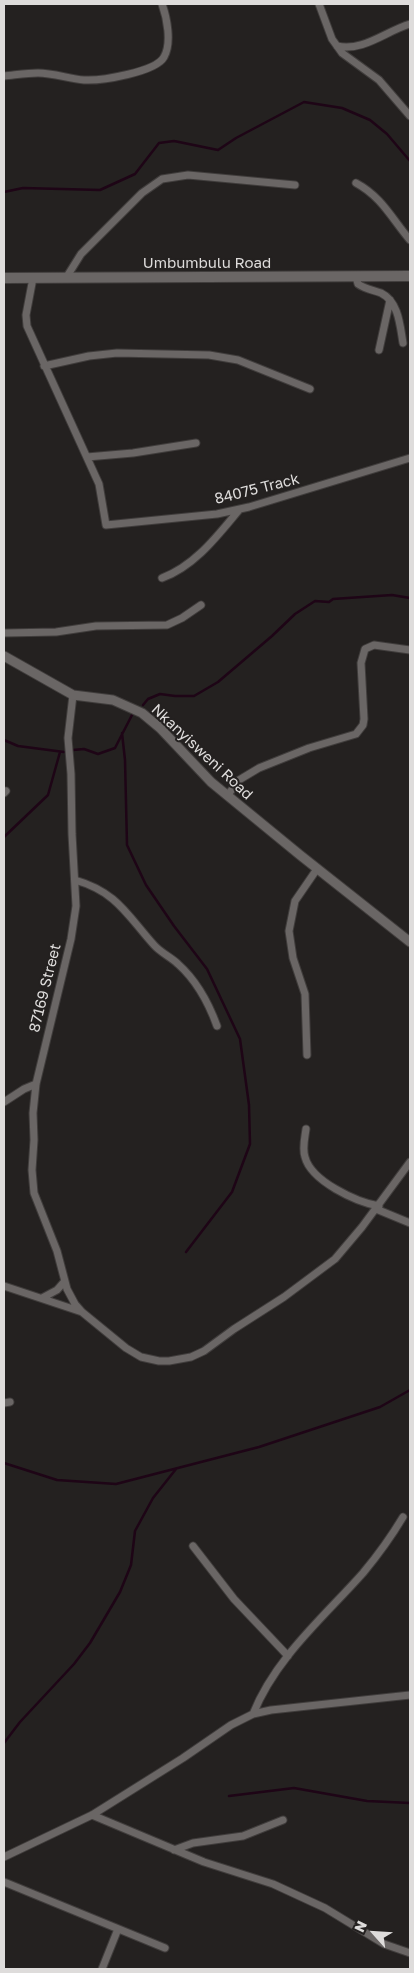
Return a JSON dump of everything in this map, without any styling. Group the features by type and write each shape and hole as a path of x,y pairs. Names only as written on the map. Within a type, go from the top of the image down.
{"main road":[{"name":"Umbumbulu Road","path":"4,278 410,276"}],"street":[{"path":"4,76 39,73 89,80 126,74 152,67 164,58 167,42 167,25 162,4"},
{"path":"319,4 336,46 351,61 379,80 410,116"},
{"path":"336,46 346,48 358,46 410,24"},
{"path":"66,278 81,254 142,193 162,179 188,175 295,185"},
{"path":"356,183 379,200 410,240"},
{"path":"356,277 358,284 382,294 390,300 397,315 403,343"},
{"path":"33,278 26,315 27,326 87,457 133,453 196,443"},
{"path":"379,350 390,300"},
{"path":"44,366 89,356 117,353 217,356 238,360 310,388"},
{"name":"84075 Track","path":"87,457 102,492 106,525 217,514 239,510 410,458"},
{"path":"162,578 193,559 215,538 239,510"},
{"path":"4,633 56,632 96,626 167,625 182,618 201,605"},
{"path":"227,796 239,780 259,768 309,748 356,734 363,725 364,718 361,663 365,649 374,645 410,650"},
{"name":"Nkanyisweni Road","path":"4,656 53,685 73,694 113,700 142,713 160,728 188,760 227,796 410,942"},
{"name":"87169 Street","path":"73,694 68,738 76,906 71,940 36,1084 33,1113 33,1185 36,1200 57,1250 64,1282 74,1304 82,1312"},
{"path":"307,1055 305,994 292,958 289,931 295,902 317,869"},
{"path":"75,880 99,888 114,898 156,946 179,965 206,1000 217,1026"},
{"path":"4,1102 24,1089 36,1084"},
{"path":"306,1129 304,1153 310,1167 332,1186 350,1197 378,1207 410,1223"},
{"path":"4,1286 82,1312 126,1348 141,1357 169,1361 191,1357 209,1348 324,1267 347,1246 410,1162"},
{"path":"42,1298 57,1290 64,1282"},
{"path":"253,1714 264,1688 288,1656 375,1558 403,1517"},
{"path":"193,1546 234,1599 288,1656"},
{"path":"4,1857 92,1815 183,1758 231,1725 253,1714 271,1710 410,1695"},
{"path":"92,1815 226,1870 254,1877 286,1889 340,1916 384,1944 410,1952"},
{"path":"174,1850 192,1843 243,1836 284,1820"},
{"path":"4,1882 165,1948"},
{"path":"102,1969 118,1929"}],"waterway":[{"path":"4,192 23,188 100,190 135,174 159,143 174,141 218,150 236,138 304,102 342,108 370,120 387,134 410,161"},
{"path":"143,705 148,699 160,694 194,696 218,682 295,614 315,601 329,602 333,599 392,595 410,598"},
{"path":"73,750 84,749 98,754 115,748 132,715"},
{"path":"122,733 125,760 127,845 146,885 207,969 240,1039 249,1105 250,1144 232,1192 186,1252"},
{"path":"4,740 18,746 64,752"},
{"path":"4,837 48,795 60,752"},
{"path":"4,1463 57,1480 116,1484 259,1447 380,1407 410,1390"},
{"path":"4,1743 20,1722 74,1664 90,1643 120,1592 131,1565 135,1531 153,1498 176,1469"},
{"path":"229,1796 294,1788 367,1801 410,1803"}]}
